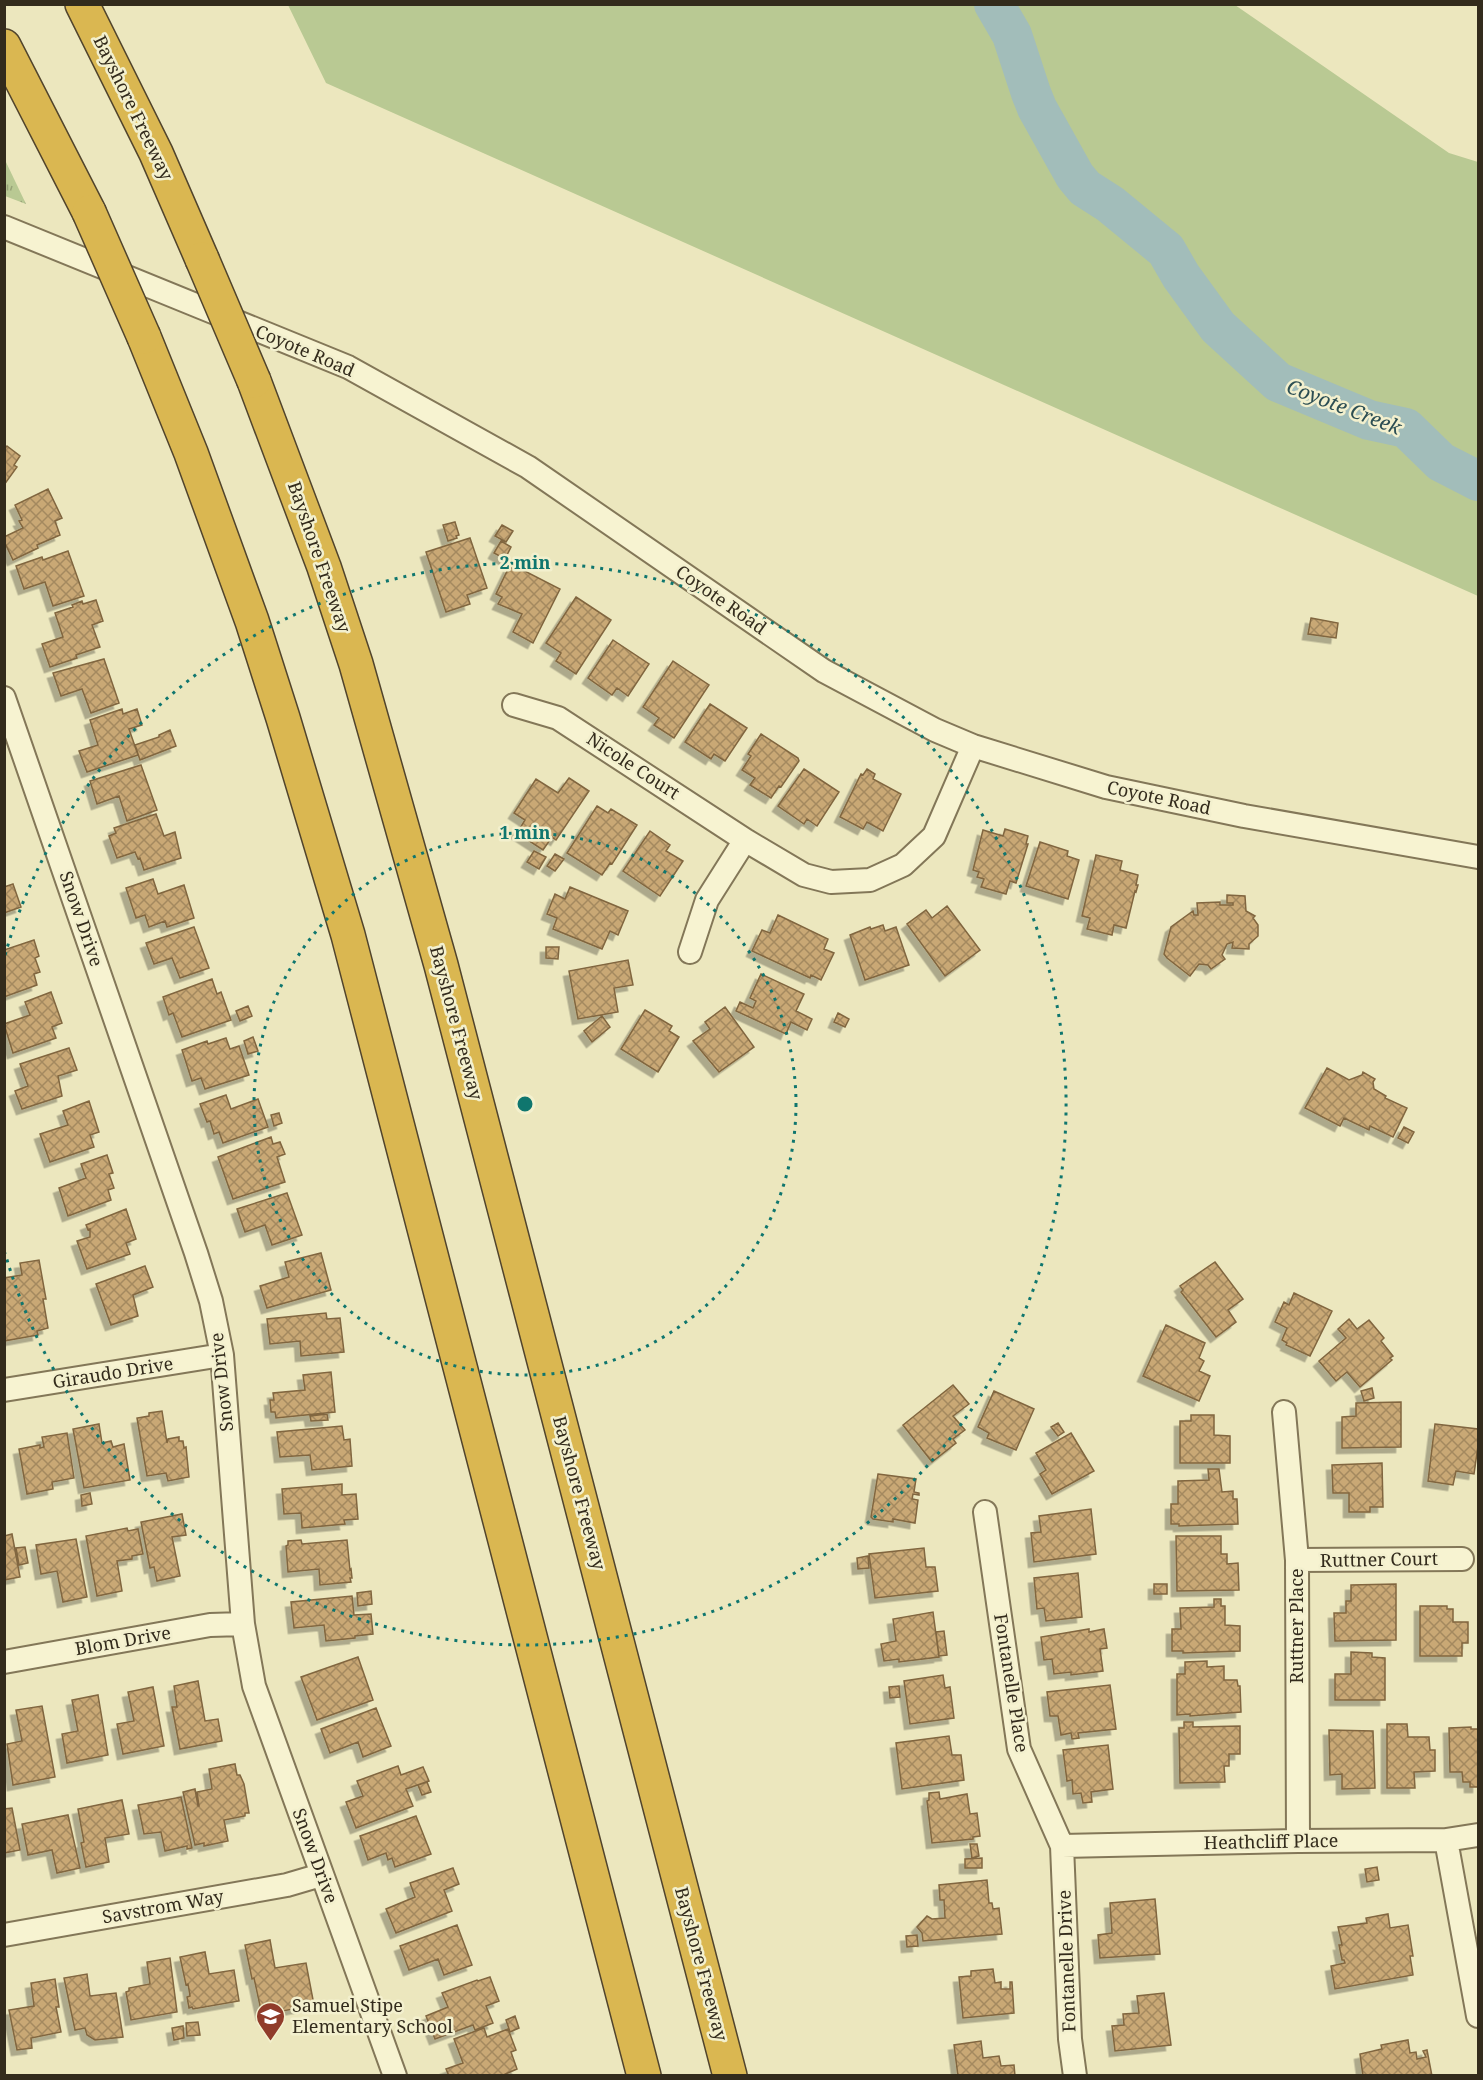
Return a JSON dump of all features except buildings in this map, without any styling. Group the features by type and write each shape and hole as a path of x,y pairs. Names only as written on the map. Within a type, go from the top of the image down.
{"highway":[{"name":"Bayshore Freeway","path":"82,4 156,153 254,381 324,567 356,664 441,965 730,2076"},
{"path":"4,46 89,212 144,338 191,453 252,621 283,718 348,935 644,2076"}],"street":[{"name":"Coyote Road","path":"4,227 348,367 528,467 824,671 935,730 973,746 1106,787 1244,816 1479,857"},
{"name":"Snow Drive","path":"4,698 211,1301 222,1355 243,1624 254,1686 395,2076"},
{"name":"Nicole Court","path":"514,705 558,718 745,840 804,875 831,882 870,880 903,865 934,836 973,746"},
{"path":"690,952 707,900 745,840"},
{"name":"Giraudo Drive","path":"4,1390 222,1355"},
{"name":"Ruttner Place","path":"1284,1412 1297,1560 1298,1841"},
{"name":"Fontanelle Place","path":"985,1512 1018,1749 1062,1846"},
{"name":"Ruttner Court","path":"1297,1560 1462,1559"},
{"name":"Blom Drive","path":"4,1662 210,1625 243,1624"},
{"name":"Heathcliff Place","path":"1062,1846 1446,1840 1479,1835"},
{"path":"1446,1840 1479,2016"},
{"name":"Fontanelle Drive","path":"1062,1846 1070,2039 1075,2076"},
{"name":"Savstrom Way","path":"4,1935 287,1885 321,1875"}],"green space":[{"path":"288,5 1235,5 1449,153 1478,162 1478,596 326,83"},
{"path":"5,160 26,204 5,196"}],"waterway":[{"name":"Coyote Creek","path":"994,4 1012,35 1037,108 1075,176 1085,188 1110,204 1166,250 1181,276 1218,327 1278,382 1369,420 1406,428 1441,462 1478,481"}],"place":[{"name":"Samuel Stipe Elementary School","path":"271,2042"}]}
